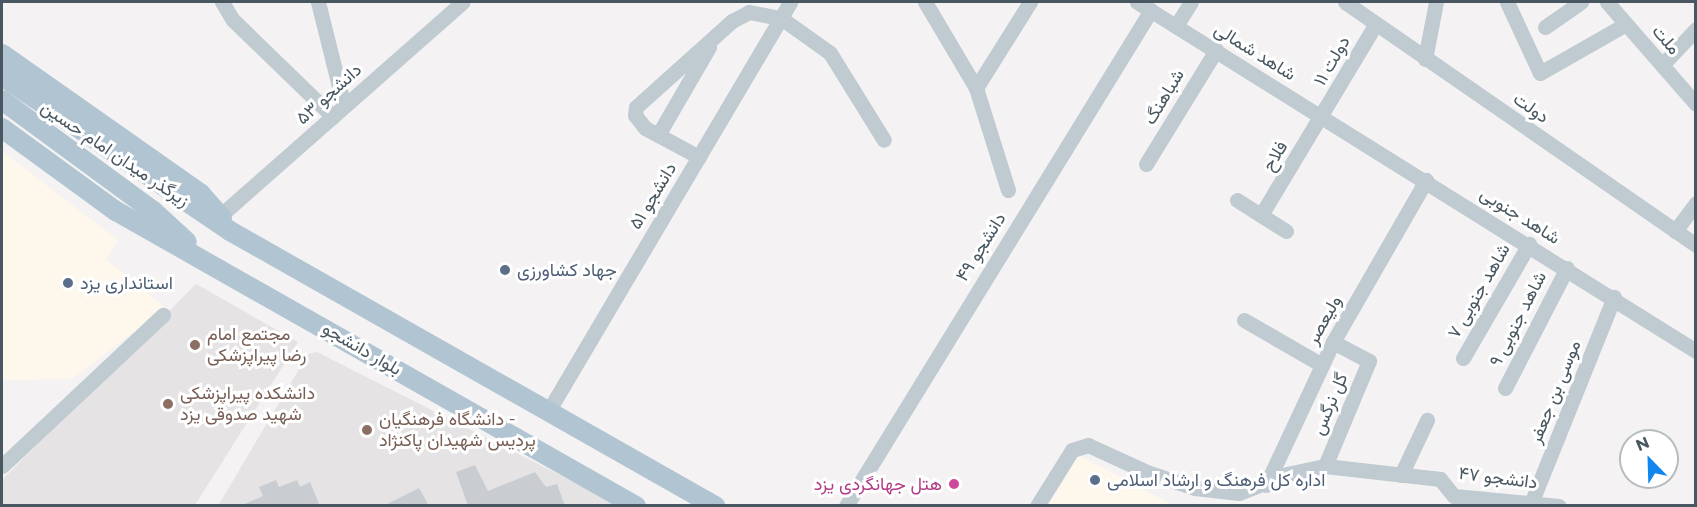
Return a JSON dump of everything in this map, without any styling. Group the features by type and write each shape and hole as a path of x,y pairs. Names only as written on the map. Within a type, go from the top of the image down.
{"main road":[{"path":"2,54 201,194 225,223"},
{"name":"زیرگذر میدان امام حسین","path":"2,76 225,223"},
{"name":"زیرگذر میدان امام حسین","path":"2,100 152,210 208,262"},
{"name":"بلوار دانشجو","path":"2,128 116,211 636,506"},
{"name":"بلوار دانشجو","path":"225,223 715,506"}],"street":[{"path":"222,2 233,20 338,112"},
{"path":"318,2 338,112"},
{"name":"دانشجو ۵۳","path":"225,223 338,112 463,2"},
{"name":"دانشجو ۵۱","path":"549,410 790,2"},
{"path":"925,2 976,88 1008,190"},
{"path":"976,88 1030,2"},
{"name":"شاهد شمالی","path":"1137,2 1323,117"},
{"path":"1176,26 1191,2"},
{"name":"دولت","path":"1345,2 1695,245"},
{"path":"1425,58 1436,2"},
{"path":"1507,2 1540,73 1626,24"},
{"path":"1545,27 1581,2"},
{"name":"ملت","path":"1607,2 1695,104"},
{"name":"دانشجو ۴۹","path":"846,506 1151,10"},
{"path":"699,157 645,128 635,115 636,107 715,36 749,12 781,18 830,53 884,140"},
{"name":"دولت ۱۱","path":"1323,117 1375,25"},
{"path":"1662,65 1695,29"},
{"path":"658,135 715,36"},
{"name":"شباهنگ","path":"1146,164 1216,50"},
{"name":"شاهد جنوبی","path":"1323,117 1614,297 1695,351"},
{"name":"فلاح","path":"1261,215 1323,117"},
{"name":"ولیعصر","path":"1266,485 1333,342 1426,180"},
{"path":"1237,200 1286,231"},
{"path":"1675,231 1695,203"},
{"name":"شاهد جنوبی ۷","path":"1463,358 1528,244"},
{"name":"شاهد جنوبی ۹","path":"1505,388 1567,268"},
{"name":"موسی بن جعفر","path":"1532,501 1614,297"},
{"path":"2,466 163,315"},
{"path":"1244,320 1322,365"},
{"name":"گل نرگس","path":"1325,466 1369,361 1333,342"},
{"path":"1037,506 1072,450 1088,445 1147,472 1195,488 1239,493 1266,485 1287,474 1325,466 1401,476 1427,420"},
{"name":"دانشجو ۴۷","path":"1401,476 1440,479 1454,496 1532,501 1559,506"}],"shaded area":[{"name":"استانداری یزد","path":"2,151 118,240 106,259 165,308 72,379 2,380"},
{"name":"دانشکده پیراپزشکی شهید صدوقی یزد","path":"196,284 298,342 195,505 2,505 2,480"},
{"name":"دانشگاه فرهنگیان - پردیس شهیدان پاکنژاد","path":"317,352 619,505 218,506 308,354"},
{"name":"اداره کل فرهنگ و ارشاد اسلامی","path":"1079,455 1173,505 1048,506"}],"building":[{"path":"475,465 488,491 535,472 546,487 557,484 565,506 468,506 456,472"},
{"path":"276,480 279,487 297,480 300,487 310,482 320,506 240,506 263,496 259,487"},
{"path":"419,488 429,506 383,506"}],"place":[{"name":"جهاد کشاورزی","path":"505,270"},
{"name":"استانداری یزد","path":"68,283"},
{"name":"مجتمع امام رضا پیراپزشکی","path":"195,345"},
{"name":"دانشکده پیراپزشکی شهید صدوقی یزد","path":"168,404"},
{"name":"دانشگاه فرهنگیان - پردیس شهیدان پاکنژاد","path":"367,430"},
{"name":"اداره کل فرهنگ و ارشاد اسلامی","path":"1095,480"},
{"name":"هتل جهانگردی یزد","path":"954,484"}]}
